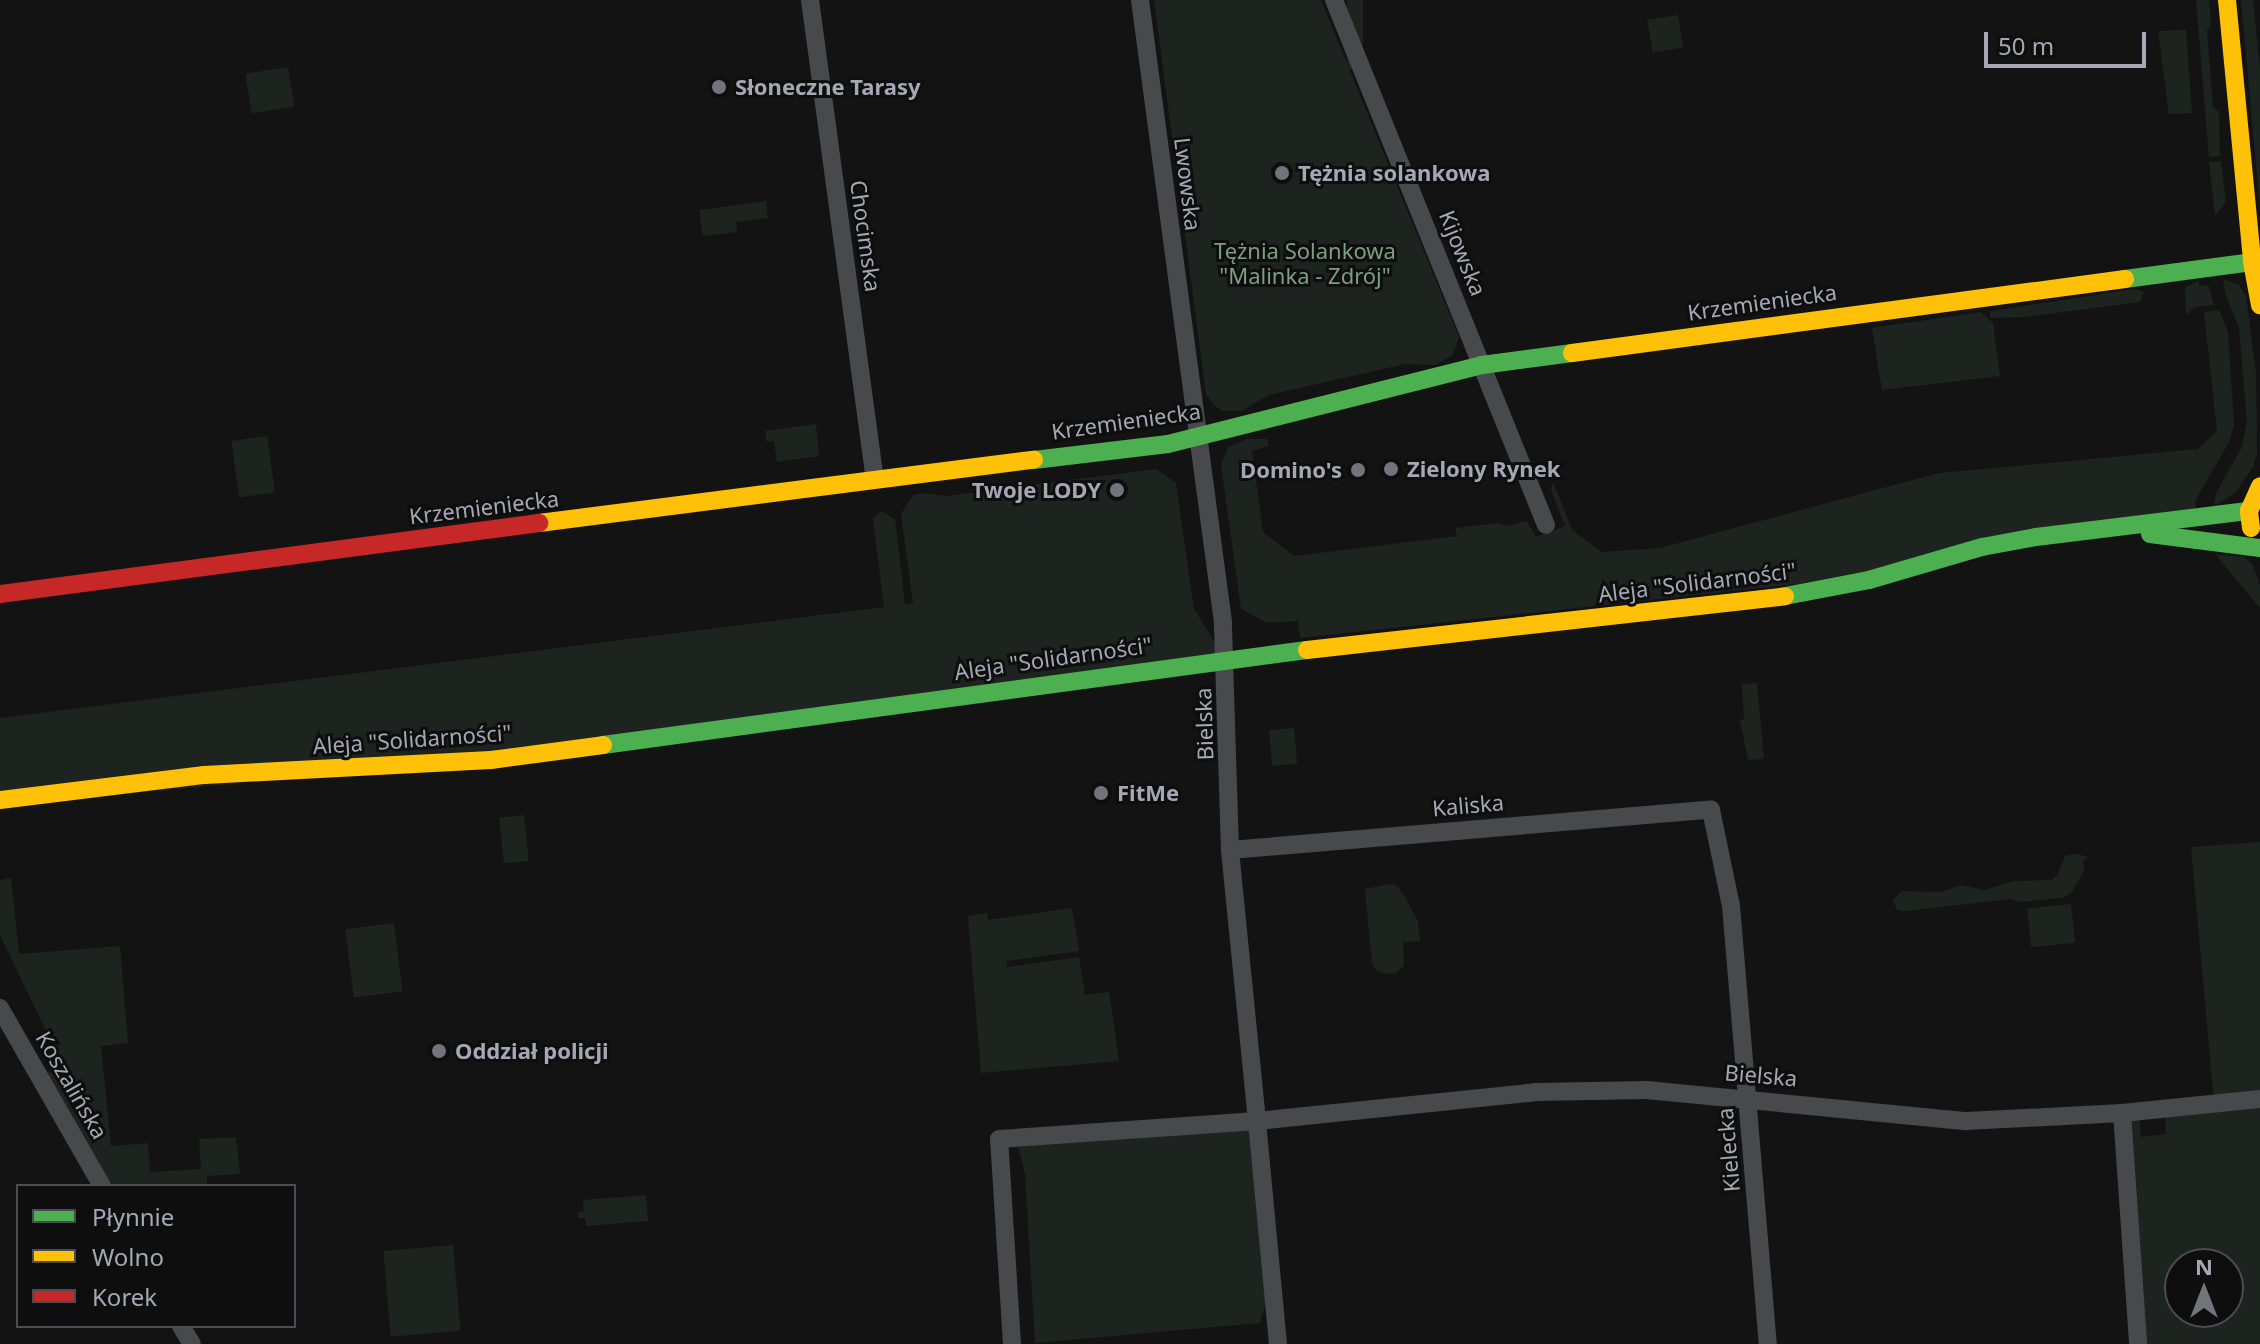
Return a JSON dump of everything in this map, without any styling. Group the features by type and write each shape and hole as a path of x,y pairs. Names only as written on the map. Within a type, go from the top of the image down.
{"street":[{"name":"Chocimska","path":"810,0 875,478"},
{"name":"Lwowska","path":"1140,0 1223,622 1225,659"},
{"name":"Kijowska","path":"1334,0 1546,525"},
{"path":"2227,0 2252,262 2260,305"},
{"name":"Krzemieniecka","path":"0,594 1196,437 1482,365 2252,262"},
{"path":"2260,486 2249,511 2252,530 2260,547"},
{"name":"Aleja \"Solidarności\"","path":"0,800 204,775 491,760 1225,659 1760,601 1869,580 1982,547 2249,511"},
{"name":"Aleja \"Solidarności\"","path":"2107,530 2260,547"},
{"name":"Bielska","path":"1225,659 1230,850 1278,1344"},
{"name":"Kaliska","path":"1230,850 1711,810"},
{"name":"Kielecka","path":"1711,810 1731,906 1768,1344"},
{"name":"Koszalińska","path":"0,1008 101,1184"},
{"name":"Bielska","path":"1257,1121 1536,1092 1647,1090 1966,1121 2122,1113 2260,1099"},
{"path":"2122,1113 2138,1344"},
{"path":"1012,1344 999,1139 1257,1121"}],"green space":[{"name":"Tężnia Solankowa \"Malinka - Zdrój\"","path":"1154,0 1321,0 1459,337 1453,355 1435,365 1405,364 1269,395 1241,411 1222,411 1214,405 1206,394"},
{"path":"1347,0 1363,0 1363,69 1347,69"},
{"path":"2196,0 2209,0 2211,25 2207,30 2213,107 2219,112 2220,156 2209,157"},
{"path":"2241,0 2253,0 2260,70 2260,208"},
{"path":"1678,15 1683,48 1653,52 1647,20"},
{"path":"2186,30 2192,113 2169,114 2158,31"},
{"path":"288,67 294,107 252,113 246,74"},
{"path":"2221,161 2226,202 2215,216 2209,162"},
{"path":"766,201 768,218 736,222 737,232 703,236 699,210"},
{"path":"2223,279 2239,285 2246,296 2256,374 2257,453 2253,467 2235,493 2214,506 2216,493 2242,447 2247,422 2239,328 2226,296"},
{"path":"2199,280 2199,285 2209,286 2214,305 2195,307 2186,315 2185,288"},
{"path":"2135,289 2144,292 2140,302 2024,317 1990,318 1990,311"},
{"path":"2219,310 2228,332 2234,425 2229,442 2195,501 2196,510 1797,584 1300,638 1298,621 1267,623 1241,609 1221,465 1228,447 1247,439 1267,439 1269,446 1252,451 1263,532 1294,556 1457,536 1455,528 1500,523 1506,526 1527,521 1536,537 1565,526 1551,490 1553,482 1572,530 1602,552 1660,548 1939,473 2198,449 2217,431 2204,312"},
{"path":"1981,312 1993,323 2000,376 1882,390 1872,328"},
{"path":"816,424 819,456 777,462 774,441 767,442 765,431"},
{"path":"267,436 275,492 239,497 231,441"},
{"path":"1156,469 1176,483 1194,609 1225,659 491,760 0,805 0,718 884,607 873,519 881,511 895,519 905,604 913,603 901,514 913,495 946,496"},
{"path":"2215,554 2244,557 2253,565 2260,586 2260,608"},
{"path":"1757,683 1764,759 1748,760 1740,720 1744,719 1742,684"},
{"path":"1294,728 1297,764 1272,766 1269,730"},
{"path":"524,815 529,861 504,863 499,818"},
{"path":"2260,842 2260,1344 2138,1344 2122,1113 2139,1111 2141,1137 2166,1134 2165,1109 2214,1103 2191,847"},
{"path":"2077,854 2088,857 2082,863 2085,869 2072,892 2063,898 2019,902 2011,899 1906,911 1897,910 1893,900 1902,891 1942,892 1960,885 1985,890 2014,881 2052,880 2058,874 2065,856"},
{"path":"11,878 19,954 120,946 128,1043 101,1046 111,1146 148,1143 150,1172 201,1169 199,1139 236,1137 240,1174 207,1176 207,1184 101,1184 40,1078 62,1064 0,935 0,880"},
{"path":"1390,884 1397,886 1405,897 1418,922 1420,941 1403,942 1404,965 1396,973 1386,974 1376,970 1372,964 1365,889"},
{"path":"2071,904 2075,943 2031,947 2027,909"},
{"path":"1072,908 1079,951 1007,961 1007,967 1079,957 1085,995 1109,992 1119,1061 981,1073 968,916 987,913 988,920"},
{"path":"394,923 402,991 354,997 345,929"},
{"path":"1258,1127 1272,1279 1260,1323 1035,1343 1025,1174 1018,1145"},
{"path":"646,1195 648,1221 586,1226 585,1218 578,1218 578,1212 584,1211 583,1200"},
{"path":"453,1245 460,1331 391,1337 383,1251"}],"traffic: fast":[{"path":"2125,279 2252,262"},
{"path":"1034,460 1168,444 1482,365 1572,353"},
{"path":"1785,596 1869,580 1982,547 2036,537 2249,511"},
{"path":"2150,534 2260,548"},
{"path":"603,745 1307,650"}],"traffic: slow":[{"path":"2227,0 2252,262 2260,305"},
{"path":"1572,353 2125,279"},
{"path":"539,523 1034,460"},
{"path":"2251,528 2249,511 2260,486"},
{"path":"1307,650 1785,596"},
{"path":"0,800 204,775 491,760 603,745"}],"traffic: jam":[{"path":"0,594 539,523"}],"place":[{"name":"Słoneczne Tarasy","path":"719,87"},
{"name":"Tężnia solankowa","path":"1282,173"},
{"name":"Zielony Rynek","path":"1391,469"},
{"name":"Domino's","path":"1358,470"},
{"name":"Twoje LODY","path":"1117,490"},
{"name":"FitMe","path":"1101,793"},
{"name":"Oddział policji","path":"439,1051"}]}
